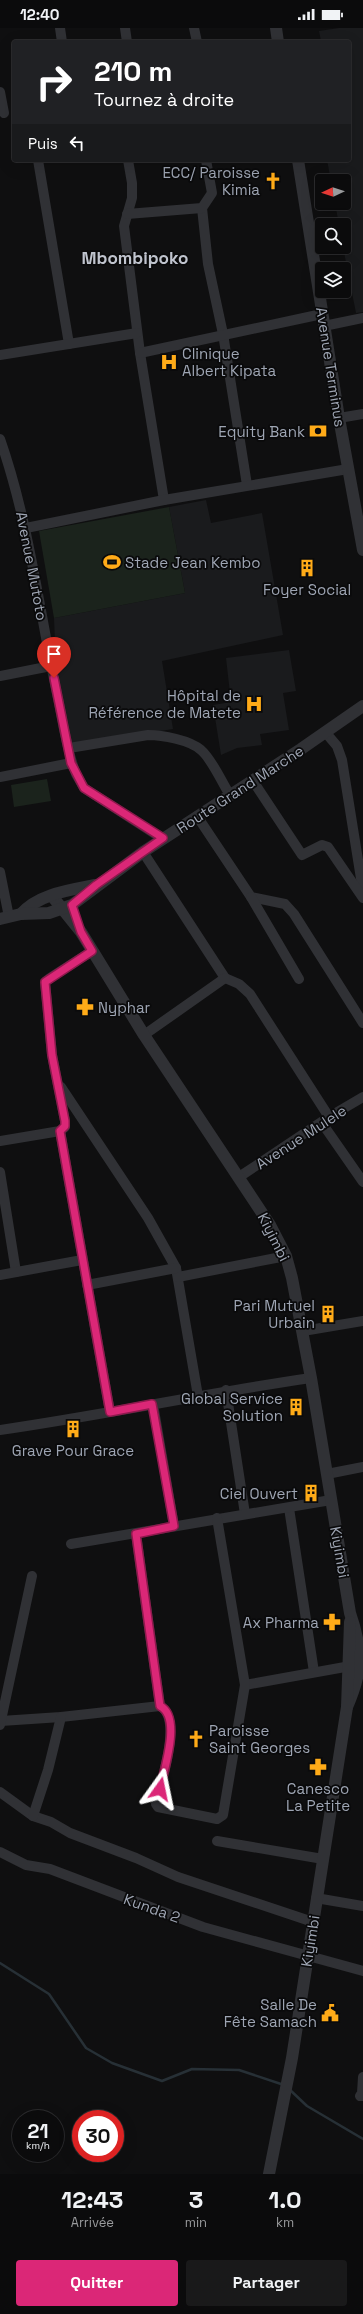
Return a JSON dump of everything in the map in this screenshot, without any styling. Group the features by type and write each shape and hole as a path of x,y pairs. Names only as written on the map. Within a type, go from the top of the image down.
{"street":[{"path":"60,28 62,40"},
{"path":"125,28 127,40"},
{"path":"194,28 197,40"},
{"path":"276,28 278,40"},
{"path":"0,92 2,113 12,111"},
{"path":"38,162 69,344"},
{"path":"128,162 132,182 132,198 124,226 137,333 164,500"},
{"path":"206,162 212,193 202,208 208,264 223,334 247,485"},
{"name":"Avenue Terminus","path":"298,162 339,418 362,543"},
{"path":"127,214 202,208"},
{"path":"140,352 180,345 223,334 322,314"},
{"path":"324,326 363,318"},
{"path":"0,355 137,333"},
{"path":"339,418 363,414"},
{"name":"Avenue Mutoto","path":"0,439 12,473 26,528 51,666 71,763 84,788 163,838"},
{"path":"26,528 164,500 348,469"},
{"path":"0,676 51,666"},
{"name":"Route Grand Marche","path":"68,907 96,885 163,838 326,733 363,706"},
{"path":"326,733 337,746 342,760 363,891"},
{"path":"69,748 148,736 159,735 174,738 201,750 230,795"},
{"path":"0,777 71,763"},
{"path":"253,781 302,856 322,845 328,847 363,898"},
{"path":"197,816 251,897 299,979"},
{"path":"143,852 225,978 239,984 250,994 363,1182"},
{"path":"0,872 4,918 21,914 40,914 68,907"},
{"name":"Route Grand Marche","path":"21,914 31,904 67,891 96,885"},
{"name":"Kiyimbi","path":"67,891 68,907 92,951 144,1035 270,1224 286,1256 303,1331 350,1613"},
{"name":"Kiyimbi","path":"52,896 68,907"},
{"path":"251,897 285,904 294,914 363,1023"},
{"path":"0,1141 60,1131 65,1126 52,1055 45,982 92,951"},
{"path":"144,1035 225,978"},
{"path":"58,1082 148,1218 177,1272 198,1396"},
{"name":"Avenue Mulele","path":"239,1177 325,1120 363,1097"},
{"path":"60,1131 110,1412"},
{"path":"0,1172 16,1272"},
{"path":"88,1285 286,1256"},
{"path":"0,1275 82,1260"},
{"path":"303,1331 363,1321"},
{"path":"0,1430 110,1412 226,1390 311,1378"},
{"path":"226,1390 246,1514"},
{"path":"152,1404 174,1526"},
{"path":"327,1474 363,1467"},
{"path":"71,1544 136,1534 217,1518 289,1508 331,1500"},
{"path":"289,1508 314,1672"},
{"path":"32,1576 1,1723 160,1706 164,1708 171,1721 172,1733 156,1804 158,1807 217,1819 223,1815 245,1685 217,1518"},
{"path":"136,1534 160,1706"},
{"path":"347,1707 360,1679 363,1664 358,1634 350,1613"},
{"path":"347,1707 350,1613"},
{"path":"245,1685 363,1664"},
{"name":"Kiyimbi","path":"269,2174 292,2058 347,1707"},
{"path":"33,1816 48,1770 61,1717"},
{"path":"0,1792 33,1816 136,1858 178,1877 313,1922"},
{"path":"217,1841 323,1859"},
{"name":"Kunda 2","path":"0,1852 26,1865 50,1869 202,1927 307,1957 363,1971"},
{"path":"316,1898 363,1906"},
{"path":"363,2077 362,2092 360,2096 363,2096"}],"shaded area":[{"path":"339,28 363,28 363,312 356,313 351,288 351,262 346,262 344,254 351,254 351,218 338,218 336,210 351,210 351,174 330,174 327,162 351,162 351,40 321,40 319,31"},
{"path":"206,500 211,523 262,513 283,635 162,661 173,729 71,745 56,666 54,618 185,593 169,507"},
{"name":"Stade Jean Kembo","path":"169,507 185,593 54,618 39,531"},
{"name":"Hôpital de Référence de Matete","path":"289,650 296,691 283,693 289,730 260,734 262,745 237,748 221,755 213,705 231,702 226,658"},
{"path":"47,779 51,801 14,807 11,785"}],"waterway":[{"path":"0,1963 49,1994 86,2048 112,2063 162,2081 192,2069 239,2070 284,2085"},
{"path":"289,2089 307,2106 363,2139"}],"place":[{"name":"ECC/ Paroisse Kimia","path":"273,181"},
{"name":"Clinique Albert Kipata","path":"169,362"},
{"name":"Equity Bank","path":"318,431"},
{"name":"Stade Jean Kembo","path":"112,562"},
{"name":"Foyer Social","path":"307,568"},
{"name":"Hôpital de Référence de Matete","path":"254,704"},
{"name":"Nyphar","path":"85,1007"},
{"name":"Pari Mutuel Urbain","path":"328,1314"},
{"name":"Global Service Solution","path":"296,1407"},
{"name":"Grave Pour Grace","path":"73,1429"},
{"name":"Ciel Ouvert","path":"311,1493"},
{"name":"Ax Pharma","path":"332,1622"},
{"name":"Paroisse Saint Georges","path":"196,1739"},
{"name":"Canesco La Petite","path":"318,1767"},
{"name":"Salle De Fête Samach","path":"330,2013"}],"district":[{"name":"Mbombipoko","path":"135,258"}],"route":[{"path":"54,678 71,763 84,788 163,838 96,885 72,905 81,932 92,951 45,982 50,1016 52,1055 65,1121 65,1126 60,1131 110,1412 152,1404 174,1526 136,1534 146,1592 160,1706 168,1713 171,1721 172,1733 160,1789"}]}
